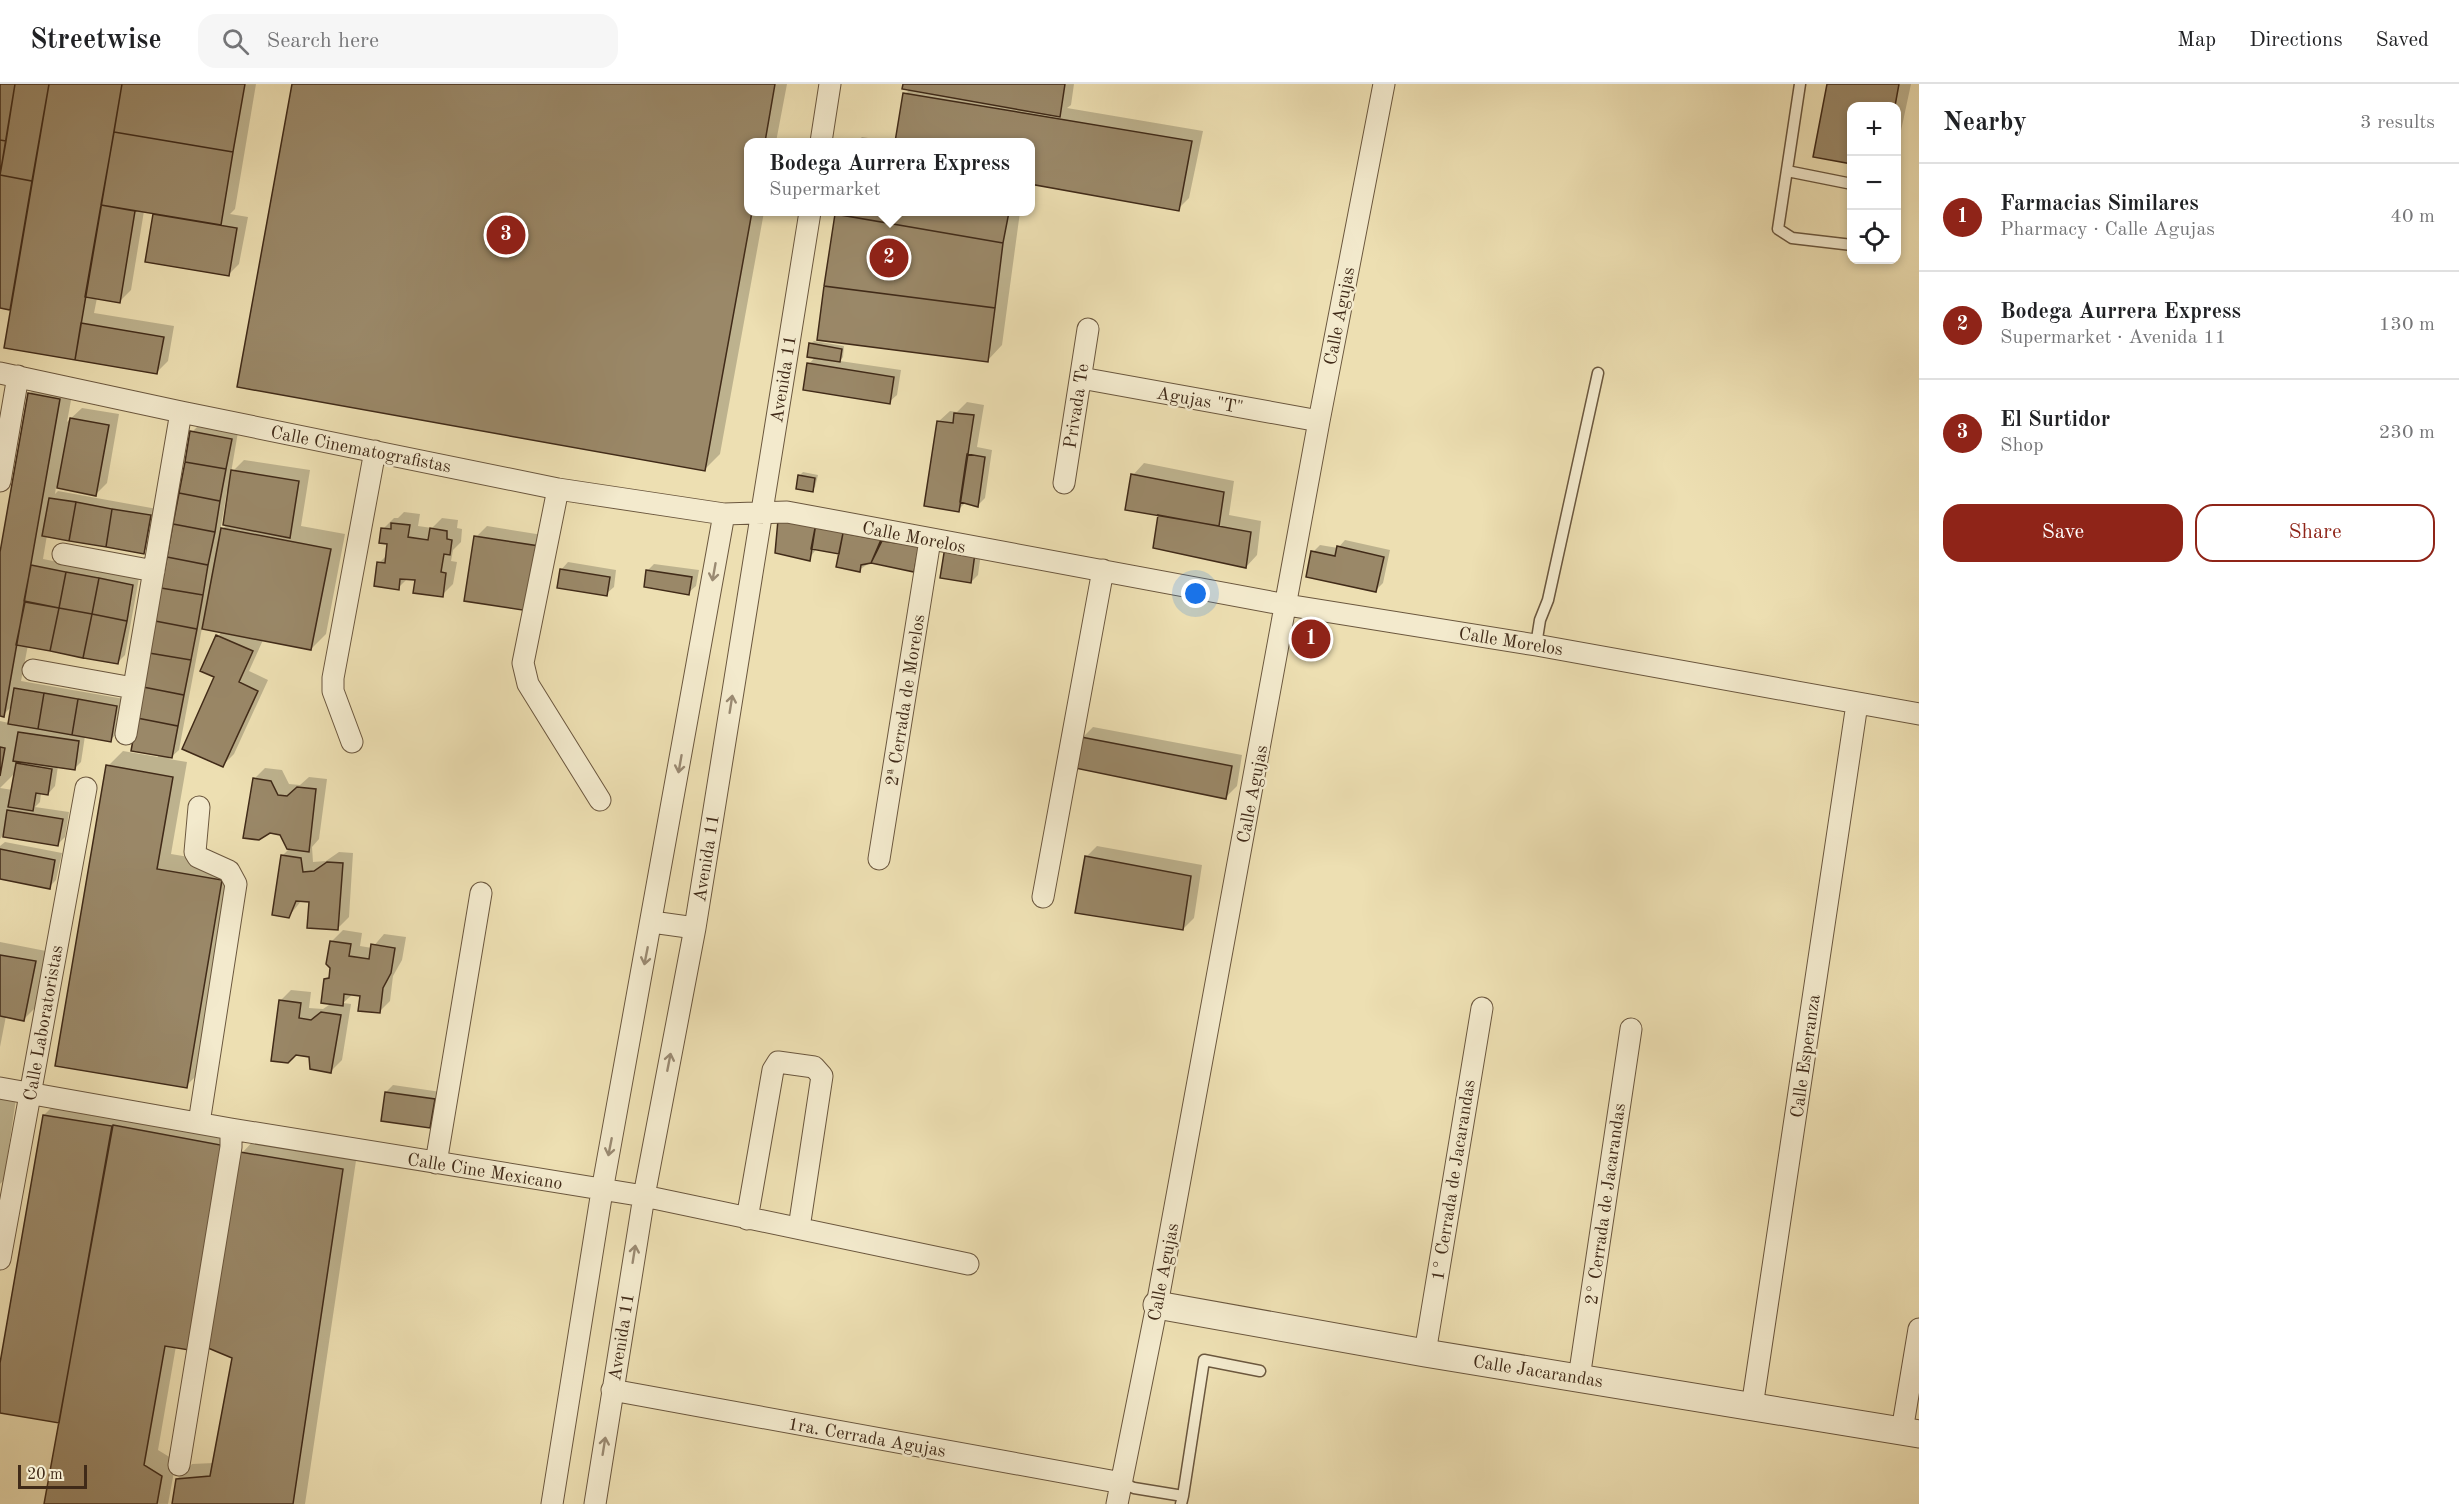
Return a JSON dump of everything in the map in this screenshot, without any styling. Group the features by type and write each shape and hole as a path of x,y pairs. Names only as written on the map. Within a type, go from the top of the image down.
{"street":[{"path":"822,138 830,84"},
{"name":"Calle Agujas","path":"1117,1504 1157,1305 1319,422 1384,84"},
{"name":"Avenida 11","path":"595,1504 644,1196 695,928 809,216"},
{"name":"Privada Te","path":"1064,483 1088,329"},
{"path":"0,481 9,375"},
{"name":"Calle Cinematografistas","path":"9,375 558,489 724,514"},
{"name":"Agujas \"T\"","path":"1081,378 1319,422"},
{"path":"126,734 181,412"},
{"path":"352,742 333,691 333,678 375,451"},
{"path":"558,489 524,663 528,684 600,800"},
{"name":"Calle Morelos","path":"724,514 787,512 1287,605 1536,645 1919,714"},
{"path":"552,1504 602,1191 724,514"},
{"name":"2ª Cerrada de Morelos","path":"879,859 930,540"},
{"path":"63,554 154,571"},
{"path":"1043,897 1104,570"},
{"path":"33,670 133,688"},
{"name":"Calle Esperanza","path":"1752,1407 1857,704"},
{"name":"Calle Laboratoristas","path":"0,1259 3,1229 86,788"},
{"path":"199,807 195,852 198,857 229,871 236,884 199,1123"},
{"path":"436,1163 481,893"},
{"path":"652,922 695,928"},
{"name":"1° Cerrada de Jacarandas","path":"1425,1353 1482,1008"},
{"name":"2° Cerrada de Jacarandas","path":"1579,1378 1631,1029"},
{"path":"747,1219 773,1070 778,1062 814,1067 822,1076 800,1228"},
{"name":"Calle Cine Mexicano","path":"0,1088 231,1129 644,1196 968,1264"},
{"path":"179,1465 231,1147 231,1129"},
{"name":"Calle Jacarandas","path":"1157,1305 1425,1353 1910,1433"},
{"path":"1910,1433 1919,1329"},
{"name":"1ra. Cerrada Agujas","path":"612,1390 1122,1483"}],"lane":[{"path":"1800,84 1778,229 1792,238 1847,245"},
{"path":"1787,171 1847,183"},
{"path":"1536,645 1539,620 1548,600 1598,373"},
{"path":"1122,1483 1182,1500 1204,1360 1260,1371"}],"building":[{"path":"0,84 15,84 6,141 0,140"},
{"path":"15,84 49,84 32,181 0,175"},
{"path":"49,84 122,84 75,360 4,348"},
{"path":"122,84 245,84 233,152 114,132"},
{"path":"292,84 775,84 766,138 744,138 744,216 751,216 705,471 237,387"},
{"path":"903,84 1065,84 1060,117 902,89"},
{"path":"1827,84 1899,84 1896,102 1847,102 1847,163 1813,157"},
{"path":"903,93 1192,141 1179,211 1035,185 1035,138 896,138"},
{"path":"114,132 233,152 221,225 101,205"},
{"path":"0,140 6,141 0,175"},
{"path":"0,175 32,181 10,310 0,308"},
{"path":"101,205 135,211 120,303 85,297"},
{"path":"153,214 237,228 229,276 145,262"},
{"path":"835,216 847,216 1003,243 995,308 824,286"},
{"path":"847,216 1008,216 1003,243"},
{"path":"824,286 995,308 988,362 817,340"},
{"path":"81,323 164,337 157,374 75,360"},
{"path":"809,343 842,349 840,362 807,357"},
{"path":"807,363 894,377 890,404 803,390"},
{"path":"28,393 60,399 4,717 0,716 0,552"},
{"path":"954,413 974,415 959,512 924,506 937,421 953,423"},
{"path":"70,418 109,425 96,496 57,488"},
{"path":"190,431 232,439 226,469 185,462"},
{"path":"967,454 985,457 978,507 960,502"},
{"path":"185,462 226,469 220,501 179,493"},
{"path":"231,470 299,481 290,538 223,525"},
{"path":"1131,474 1224,492 1219,526 1125,510"},
{"path":"798,475 815,478 813,492 796,489"},
{"path":"179,493 220,501 215,532 173,524"},
{"path":"49,498 76,502 69,541 42,536"},
{"path":"76,502 112,509 106,547 69,541"},
{"path":"112,509 151,515 144,554 106,547"},
{"path":"1158,515 1251,532 1246,568 1153,548"},
{"path":"778,520 816,523 810,561 775,553"},
{"path":"391,523 410,525 408,537 428,540 430,528 447,531 447,539 452,540 450,555 444,554 441,572 446,573 443,597 413,593 415,580 400,579 399,590 374,586 377,562 385,563 387,544 379,543 381,528 391,529"},
{"path":"816,523 848,527 843,533 839,554 811,549"},
{"path":"173,524 215,532 208,565 167,557"},
{"path":"221,528 331,549 311,650 202,629"},
{"path":"843,533 870,538 883,535 871,563 861,565 860,572 836,567"},
{"path":"474,536 539,546 529,611 464,601"},
{"path":"882,541 919,546 914,572 871,563"},
{"path":"1337,546 1384,557 1376,592 1306,577 1311,551 1335,556"},
{"path":"945,547 975,553 971,583 940,578"},
{"path":"167,557 208,565 203,595 161,588"},
{"path":"31,565 66,572 59,608 24,601"},
{"path":"560,569 610,577 607,596 557,588"},
{"path":"646,570 692,577 689,595 644,587"},
{"path":"66,572 99,578 92,614 59,608"},
{"path":"99,578 133,585 127,621 92,614"},
{"path":"161,588 203,595 197,629 155,621"},
{"path":"25,602 59,608 50,651 16,645"},
{"path":"59,608 92,614 83,658 50,651"},
{"path":"92,614 127,621 118,664 83,658"},
{"path":"155,621 197,629 191,660 149,653"},
{"path":"216,635 253,651 239,682 258,691 223,767 182,749 214,677 200,671"},
{"path":"149,653 191,660 184,695 143,687"},
{"path":"143,687 184,695 178,726 137,718"},
{"path":"14,688 44,693 38,729 8,724"},
{"path":"44,693 78,699 72,735 38,729"},
{"path":"78,699 117,706 111,742 72,735"},
{"path":"137,718 178,726 172,758 131,751"},
{"path":"18,732 79,741 75,770 13,761"},
{"path":"1081,737 1232,766 1226,799 1075,768"},
{"path":"0,747 5,748 0,776"},
{"path":"16,763 52,769 48,795 36,793 33,811 8,807"},
{"path":"106,765 173,777 157,869 222,880 187,1088 55,1066"},
{"path":"253,778 271,781 278,795 287,796 297,787 316,789 309,852 287,849 280,835 270,833 259,840 243,838"},
{"path":"7,810 63,819 58,846 3,837"},
{"path":"0,849 55,860 50,889 0,879"},
{"path":"281,855 301,858 303,872 314,871 327,862 343,863 338,930 307,928 309,902 296,901 289,918 272,915"},
{"path":"1085,856 1191,876 1183,930 1075,913"},
{"path":"330,941 351,944 349,956 369,959 371,944 395,948 391,973 383,988 380,1013 358,1011 360,996 344,994 343,1006 321,1003 324,979 329,978 330,968 326,964"},
{"path":"0,955 36,961 24,1021 0,1016"},
{"path":"279,1000 301,1003 299,1018 311,1020 321,1012 341,1015 331,1073 310,1069 309,1057 296,1055 288,1063 271,1061"},
{"path":"385,1092 435,1099 430,1128 381,1121"},
{"path":"43,1115 112,1126 59,1423 0,1413 0,1363"},
{"path":"113,1125 226,1146 189,1350 165,1346 144,1465 162,1476 157,1504 44,1504"},
{"path":"240,1152 343,1169 293,1504 172,1504 176,1479 210,1476 232,1358 208,1348"}],"place":[{"name":"El Surtidor","path":"506,235"},
{"name":"Bodega Aurrera Express","path":"889,258"},
{"name":"Farmacias Similares","path":"1311,639"}]}
